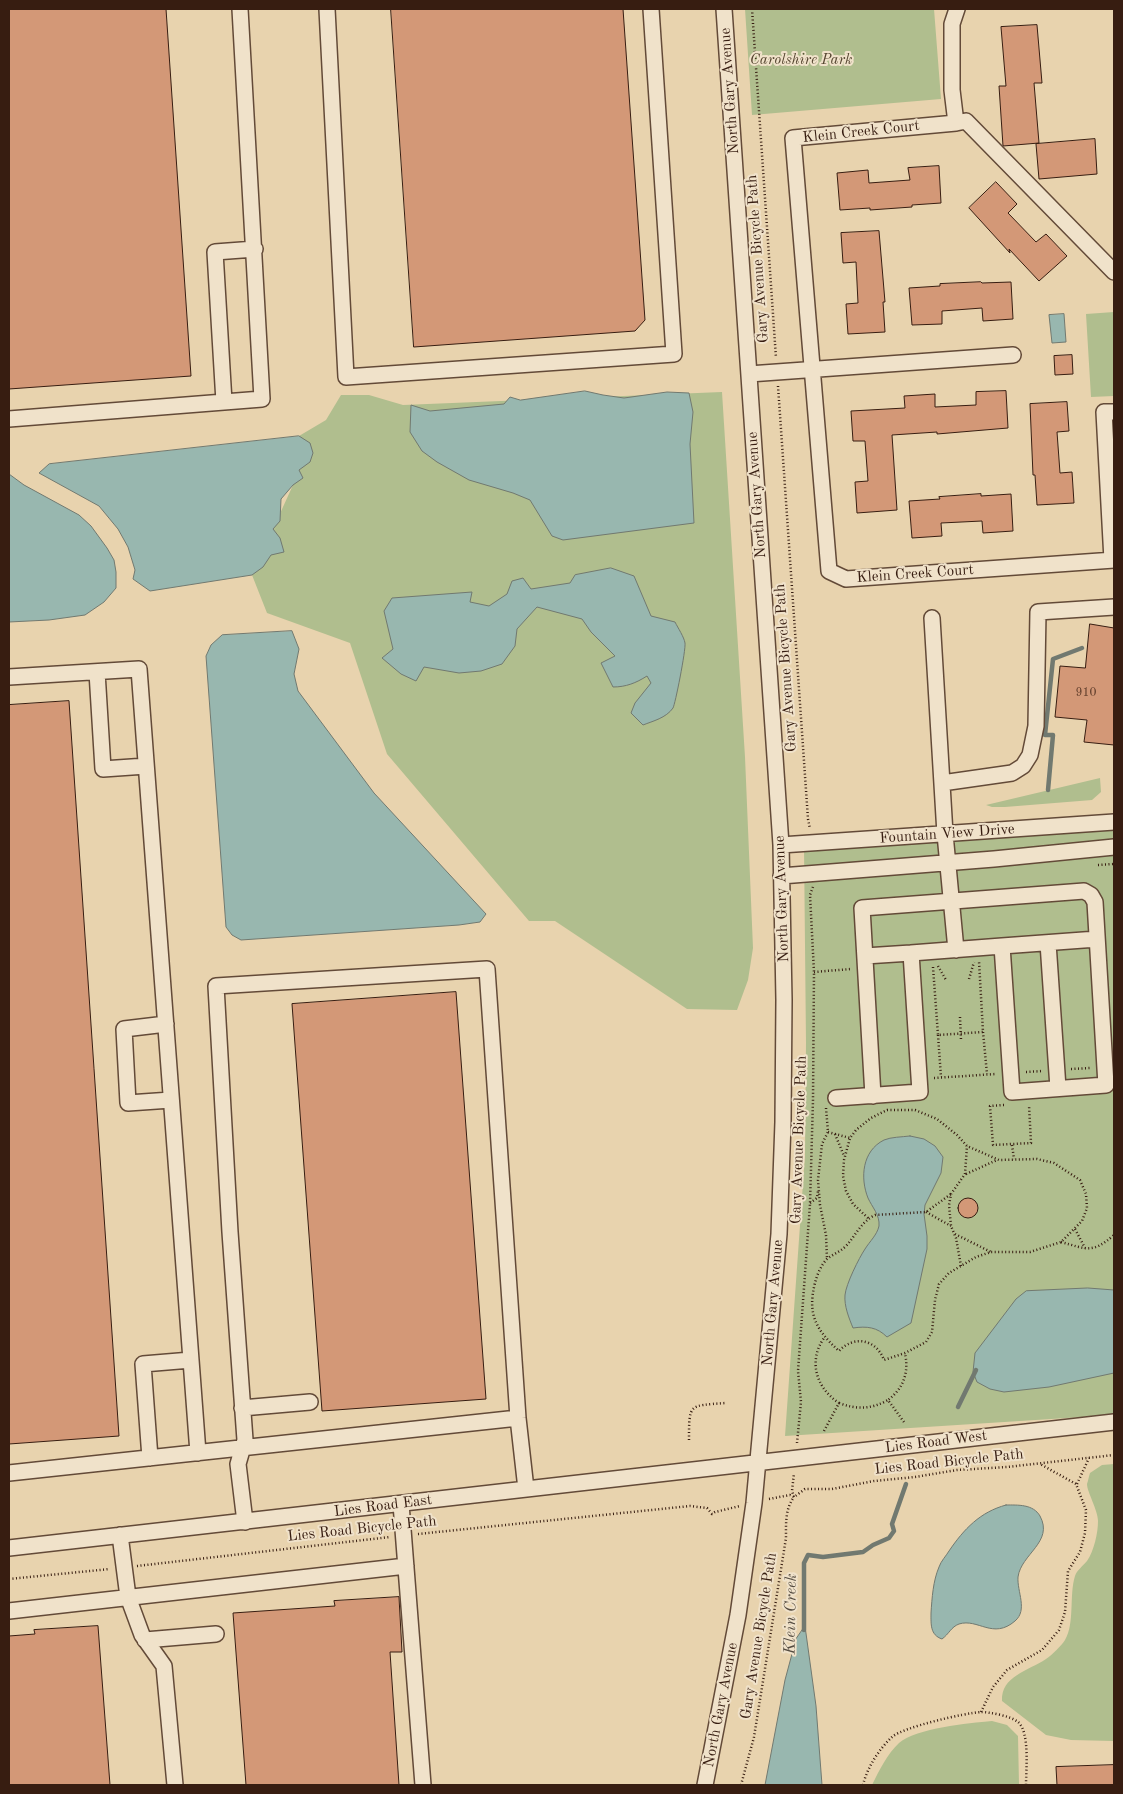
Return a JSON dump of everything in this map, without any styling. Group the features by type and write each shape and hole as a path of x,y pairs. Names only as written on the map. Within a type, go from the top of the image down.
{"street":[{"path":"9,418 262,399 240,9"},
{"path":"326,9 346,377 674,354 651,9"},
{"name":"North Gary Avenue","path":"705,1785 738,1615 758,1462 782,1184 784,991 781,845 724,9"},
{"path":"957,9 952,24 952,90 956,122 966,121 1114,272"},
{"name":"Klein Creek Court","path":"956,122 793,138 829,571 846,579 1113,560"},
{"path":"224,402 216,252 255,249"},
{"path":"749,374 1013,355"},
{"path":"1113,560 1104,412 1114,412"},
{"path":"942,784 1012,773 1023,766 1030,756 1036,726 1038,612 1114,607"},
{"path":"932,618 947,862 956,950"},
{"path":"9,678 139,670 198,1453"},
{"path":"97,672 103,769 146,766"},
{"name":"Fountain View Drive","path":"781,845 1114,822"},
{"name":"Fountain View Drive","path":"782,876 1114,847"},
{"path":"873,1096 862,908 1084,891 1091,895 1095,902 1106,1085 1012,1092 1002,946"},
{"path":"865,956 1097,939"},
{"path":"1048,943 1058,1088"},
{"path":"831,1103 873,1096 920,1092 911,953"},
{"path":"245,1522 238,1464 244,1440 216,986 487,969 518,1418 526,1489"},
{"path":"166,1024 124,1029 128,1103 171,1100"},
{"path":"150,1458 143,1364 191,1360"},
{"path":"242,1408 310,1402"},
{"path":"9,1473 518,1418"},
{"name":"Lies Road West","path":"758,1462 1114,1422"},
{"name":"Lies Road East","path":"9,1548 758,1462"},
{"path":"401,1504 423,1785"},
{"path":"120,1535 128,1597 145,1640 164,1666 175,1785"},
{"path":"9,1611 406,1566"},
{"path":"145,1640 216,1634"}],"path":[{"name":"Gary Avenue Bicycle Path","path":"752,9 776,358"},
{"name":"Gary Avenue Bicycle Path","path":"778,385 810,830"},
{"name":"Gary Avenue Bicycle Path","path":"799,1428 801,1402 798,1371 810,1204 813,1100 814,982 810,895 813,884"},
{"path":"968,979 975,960"},
{"path":"979,960 987,1074"},
{"path":"941,1077 934,963 946,980"},
{"path":"960,1017 961,1040"},
{"path":"938,1035 983,1032"},
{"path":"919,1078 1105,1067"},
{"path":"810,1204 817,1198 822,1144 828,1132 831,1103"},
{"path":"990,1106 993,1146 1012,1145 1031,1143 1029,1103"},
{"path":"868,1218 853,1204 846,1191 843,1176 845,1157 850,1138 856,1130 871,1118 887,1110 915,1110 937,1119 967,1146 999,1160"},
{"path":"828,1132 850,1138"},
{"path":"835,1134 845,1157"},
{"path":"1012,1145 1014,1159"},
{"path":"965,1174 967,1146"},
{"path":"926,1212 950,1194 965,1174 999,1160 1014,1159 1037,1159 1054,1163 1080,1180 1086,1194 1087,1208 1082,1221 1061,1242 1030,1252 991,1252 976,1257 949,1273 939,1284 935,1300 932,1332 926,1342 905,1353 884,1360 879,1349 868,1342 849,1343 839,1351 824,1338 812,1314 812,1298 818,1272 827,1259 840,1252 868,1218 875,1215 926,1212 951,1226"},
{"path":"818,1185 826,1235 827,1259"},
{"path":"950,1194 951,1226 961,1266"},
{"path":"1075,1229 1085,1248"},
{"path":"954,1234 991,1252"},
{"path":"1061,1242 1091,1249 1102,1246 1114,1235"},
{"path":"824,1338 816,1354 816,1370 821,1385 832,1398 847,1406 873,1407 888,1400 895,1394 905,1378 907,1361 905,1353"},
{"path":"888,1400 904,1422"},
{"path":"689,1440 689,1414 692,1409 698,1405 725,1403"},
{"path":"824,1431 840,1403"},
{"name":"Lies Road Bicycle Path","path":"794,1497 805,1489 832,1488 957,1470 1039,1464 1114,1455"},
{"path":"1076,1484 1089,1458"},
{"path":"981,1712 993,1687 1007,1670 1042,1650 1059,1630 1065,1612 1068,1571 1080,1552 1085,1533 1086,1510 1076,1484 1039,1464"},
{"path":"792,1491 794,1497"},
{"path":"790,1495 794,1497"},
{"name":"Gary Avenue Bicycle Path","path":"741,1785 754,1737 786,1538 787,1511 794,1497"},
{"name":"Lies Road Bicycle Path","path":"9,1579 404,1535 690,1506 707,1508 712,1514 715,1512"},
{"path":"863,1785 876,1755 893,1736 915,1726 981,1712 1002,1716 1018,1722 1024,1731 1026,1785"}],"green space":[{"name":"Carolshire Park","path":"745,9 934,9 941,99 752,115"},
{"path":"1114,312 1114,396 1091,397 1086,314"},
{"path":"722,392 745,757 753,948 748,980 737,1010 687,1009 555,921 529,921 387,754 350,643 267,613 252,575 293,485 299,436 326,420 341,395 369,395 403,405"},
{"path":"1100,778 1101,792 1092,800 1005,807 986,805"},
{"path":"1114,827 1114,1415 785,1436 805,1155 804,847"},
{"path":"1114,1464 1114,1741 1071,1740 1046,1735 1002,1701 1003,1693 1011,1680 1048,1657 1065,1640 1070,1626 1075,1576 1087,1561 1094,1547 1097,1531 1098,1517 1087,1484 1090,1473 1102,1465"},
{"path":"992,1721 1007,1725 1018,1736 1019,1785 872,1785 891,1752 899,1743 907,1738 943,1727"}],"water":[{"path":"1064,314 1066,342 1052,343 1049,315"},
{"path":"585,391 624,398 667,392 689,393 693,412 690,444 694,523 563,540 552,536 530,500 469,480 437,462 422,451 410,432 411,405 430,411 504,404 510,397 520,400"},
{"path":"299,436 310,443 313,453 310,462 299,470 303,478 293,485 281,499 280,521 273,529 280,538 284,552 271,555 263,567 252,575 150,591 133,579 135,570 128,547 118,529 99,506 39,473 49,464"},
{"path":"9,474 24,485 79,515 91,526 114,560 116,588 104,602 85,615 49,620 9,622"},
{"path":"611,568 634,576 651,616 675,622 685,643 673,708 663,717 643,725 631,713 635,703 651,683 647,676 631,684 613,687 601,663 615,656 591,632 582,619 537,607 517,629 515,646 502,664 481,671 459,673 424,667 416,681 401,674 382,658 393,649 384,611 392,598 472,592 470,602 489,606 507,594 512,581 523,578 531,589 570,583 575,575"},
{"path":"292,631 299,649 294,674 298,691 374,793 486,914 480,922 241,940 232,935 226,927 206,656 211,645 222,635"},
{"path":"910,1136 924,1139 935,1146 943,1157 941,1173 925,1205 927,1249 911,1323 887,1337 872,1328 853,1328 846,1308 845,1295 856,1265 879,1226 878,1218 865,1190 864,1174 867,1158 871,1151 884,1140"},
{"path":"1088,1288 1114,1290 1114,1373 1049,1387 1004,1392 990,1389 977,1382 973,1372 975,1353 1016,1299 1026,1291"},
{"path":"1006,1505 1025,1506 1033,1509 1040,1516 1043,1525 1040,1541 1020,1569 1018,1583 1021,1612 1019,1617 1000,1629 966,1623 959,1624 942,1639 933,1632 931,1621 932,1596 940,1565 973,1522 988,1512"},
{"path":"805,1626 816,1706 822,1785 765,1785 785,1680 796,1639"}],"building":[{"path":"9,9 166,9 191,376 9,389"},
{"path":"391,9 623,9 645,320 635,331 414,347"},
{"path":"1037,25 1042,83 1034,83 1039,143 1003,146 999,86 1006,86 1001,27"},
{"path":"1095,139 1097,174 1039,179 1036,144"},
{"path":"939,166 941,203 870,210 870,208 840,210 837,173 868,170 869,183 910,180 908,168"},
{"path":"996,182 1017,204 1008,213 1036,242 1046,234 1067,256 1039,281 1009,249 1010,253 969,208"},
{"path":"879,231 885,302 883,302 885,332 848,334 846,304 858,303 856,262 843,263 841,233"},
{"path":"981,282 1011,282 1013,319 983,321 982,308 942,311 942,324 912,325 909,288"},
{"path":"1072,355 1073,374 1055,375 1054,356"},
{"path":"1006,391 1008,428 937,434 937,432 892,435 897,510 857,513 855,482 868,481 865,441 853,441 851,411 905,408 904,396 935,394 935,407 976,405 976,392"},
{"path":"1067,402 1069,431 1057,432 1060,473 1072,472 1074,503 1037,505 1035,475 1033,475 1030,404"},
{"path":"981,494 981,496 1011,494 1013,531 983,533 982,521 941,523 942,536 912,538 909,501"},
{"path":"1090,624 1114,628 1114,745 1084,742 1087,720 1055,717 1060,666 1085,668"},
{"path":"69,701 119,1436 9,1444 9,705"},
{"path":"456,992 486,1399 322,1411 292,1004"},
{"path":"968,1198 975,1201 978,1208 975,1215 968,1218 961,1215 958,1208 961,1201"},
{"path":"399,1597 402,1652 390,1652 399,1785 246,1785 233,1613 335,1606 334,1601"},
{"path":"98,1626 110,1785 9,1785 9,1636 35,1634 34,1630"},
{"path":"1114,1765 1114,1785 1057,1785 1056,1767"}],"waterway":[{"path":"1048,790 1053,735 1045,735 1053,659 1082,648"},
{"name":"Klein Creek","path":"958,1407 976,1370"},
{"name":"Klein Creek","path":"804,1630 804,1563 808,1555 823,1557 863,1552 889,1538 894,1531 892,1524 906,1484"}]}
